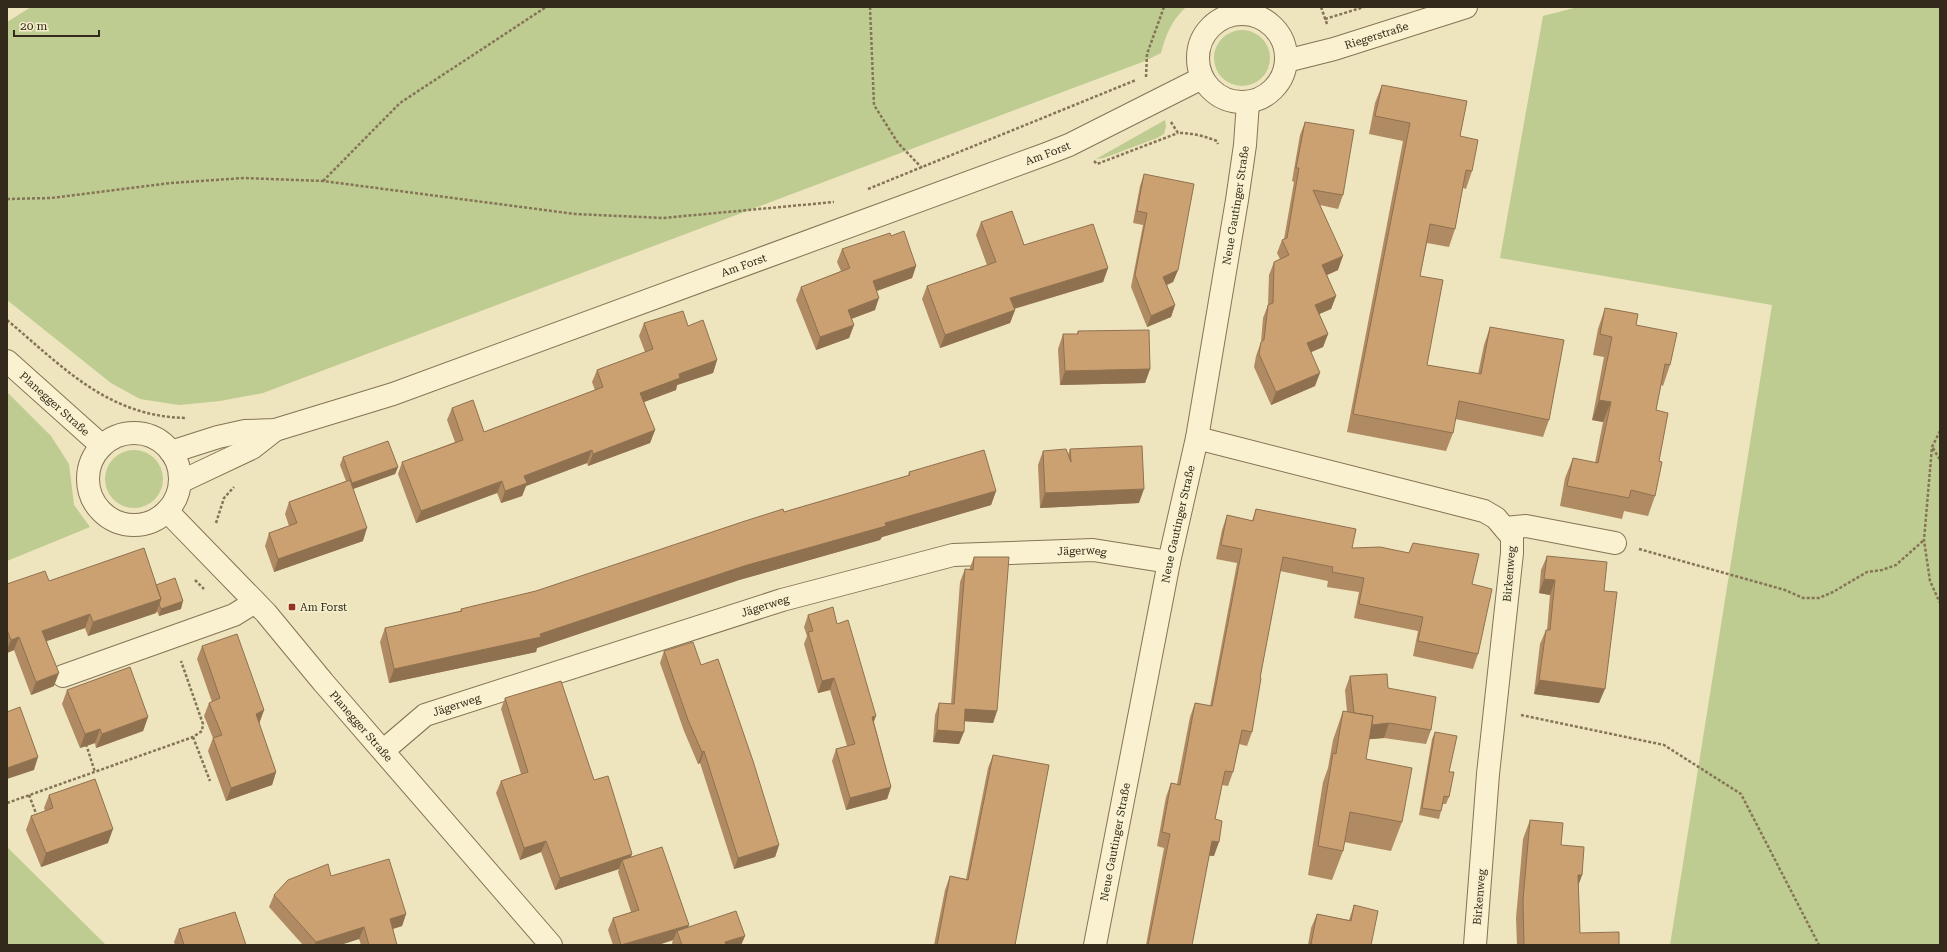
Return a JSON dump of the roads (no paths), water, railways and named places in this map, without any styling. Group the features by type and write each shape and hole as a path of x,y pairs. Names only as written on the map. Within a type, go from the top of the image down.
{"street":[{"name":"Riegerstraße","path":"1286,61 1334,49 1466,7"},
{"path":"1259,12 1279,34 1285,47 1286,61 1282,76 1274,88 1262,98 1248,102 1234,102 1221,97 1210,89 1202,78 1197,64 1198,48 1204,34 1214,23 1227,16 1259,12"},
{"name":"Am Forst","path":"171,452 218,437 245,431 275,430 393,394 1046,154 1072,143 1202,78"},
{"name":"Neue Gautinger Straße","path":"1095,945 1169,562 1197,438 1238,200 1245,145 1248,102"},
{"name":"Planegger Straße","path":"7,361 102,446"},
{"name":"Am Forst","path":"180,482 252,448 275,430"},
{"path":"128,433 143,434 157,438 171,452 177,461 180,482 178,492 167,512 160,517 146,523 130,525 115,521 103,512 94,500 89,487 89,472 93,458 102,446 114,437 128,433"},
{"name":"Birkenweg","path":"1197,438 1484,511 1490,514 1512,537 1513,549 1495,710 1474,945"},
{"name":"Planegger Straße","path":"167,512 255,602 551,945"},
{"path":"1505,528 1526,526 1615,543"},
{"name":"Jägerweg","path":"384,750 425,715 782,600 952,555 1093,550 1169,562"},
{"path":"63,676 234,615 255,602"}],"place":[{"name":"Am Forst","path":"292,607"}]}
